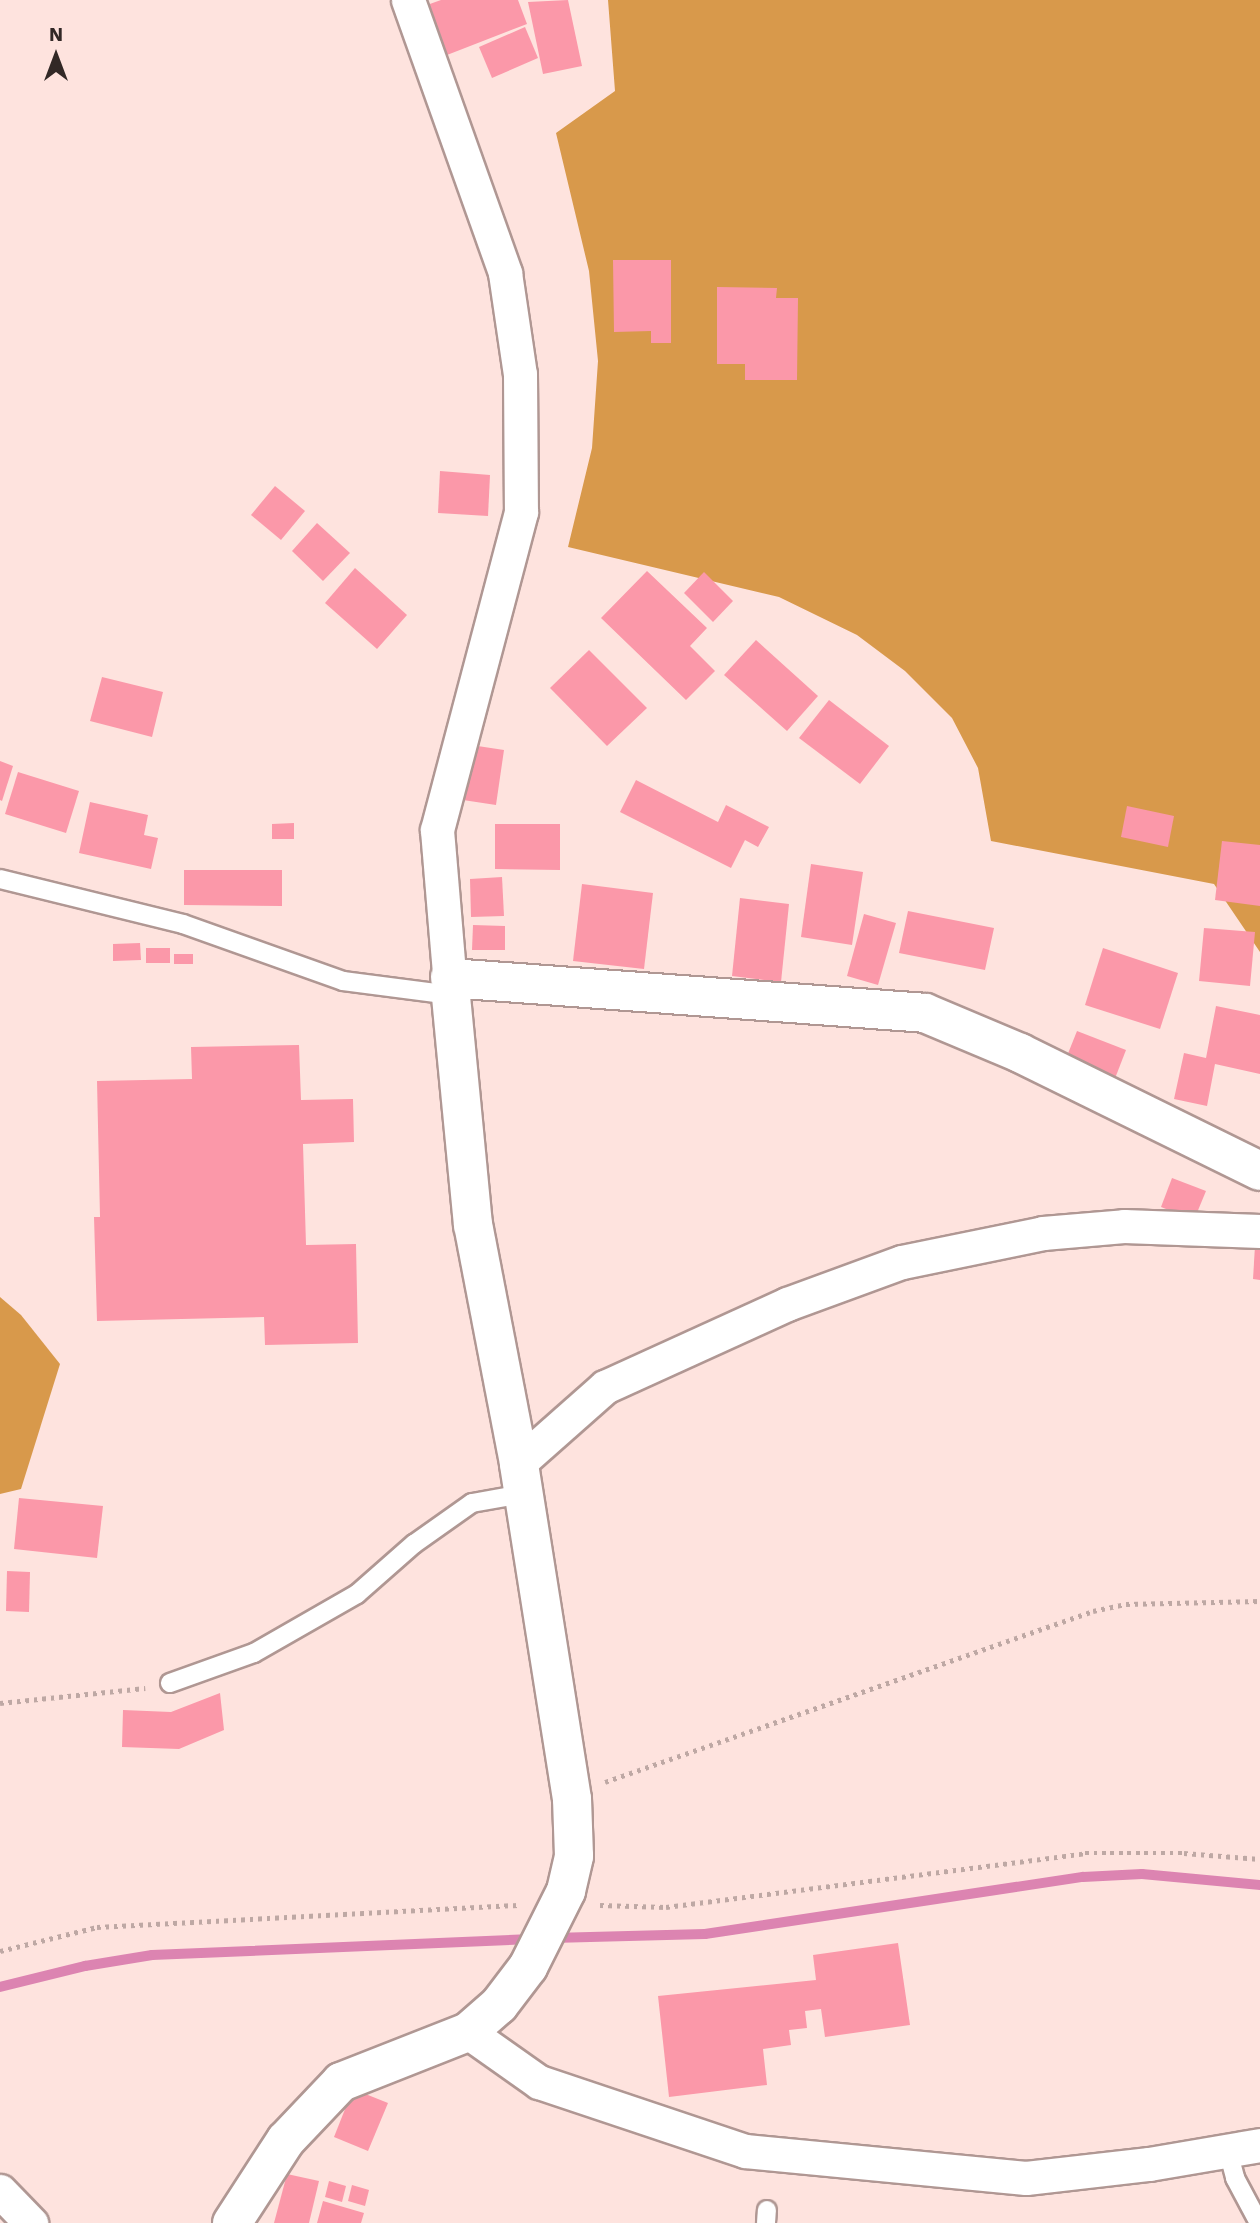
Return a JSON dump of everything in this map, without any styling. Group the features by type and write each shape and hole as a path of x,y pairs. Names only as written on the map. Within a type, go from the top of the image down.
{"street":[{"path":"232,2223 286,2140 341,2082 468,2032 499,2005 528,1967 557,1908 574,1856 570,1790 521,1478 473,1225 437,830 521,512 520,374 505,273 408,0"},
{"path":"450,987 925,1013 1020,1053 1260,1171"},
{"path":"521,1478 605,1387 787,1304 902,1262 1057,1232 1124,1226 1260,1231"},
{"path":"468,2032 539,2082 745,2151 1026,2178 1244,2148"},
{"path":"0,2191 32,2223"}],"lane":[{"path":"0,879 183,924 343,981 450,987"},
{"path":"170,1683 254,1653 357,1594 414,1544 472,1503 521,1478"},
{"path":"1244,2148 1235,2178 1259,2223"}],"path":[{"path":"570,1790 596,1785 1093,1611 1126,1604 1260,1601"},
{"path":"0,1703 170,1683"},
{"path":"0,1951 97,1927 557,1908 666,1908 1085,1853 1184,1853 1260,1859"}],"shaded area":[{"path":"608,0 1260,0 1260,952 1214,884 991,841 978,768 952,718 905,671 857,635 779,597 568,547 592,448 598,361 589,271 556,133 615,91"},
{"path":"0,1297 21,1315 60,1364 21,1489 0,1494"}],"building":[{"path":"441,0 518,0 527,24 447,55 427,5"},
{"path":"568,0 582,66 543,74 528,2"},
{"path":"525,27 538,58 492,78 479,47"},
{"path":"613,260 671,260 671,343 651,343 651,331 614,332"},
{"path":"717,287 777,288 776,298 798,298 797,380 745,380 745,364 717,364"},
{"path":"440,471 490,475 488,516 438,513"},
{"path":"275,486 305,511 281,540 251,515"},
{"path":"317,523 350,553 323,581 292,551"},
{"path":"355,568 407,615 377,649 325,603"},
{"path":"647,571 707,628 690,646 715,671 686,700 601,618"},
{"path":"704,572 733,601 713,622 684,593"},
{"path":"756,640 818,696 787,731 724,675"},
{"path":"589,650 647,708 607,746 550,688"},
{"path":"102,677 163,692 152,737 90,721"},
{"path":"829,700 889,746 860,784 799,738"},
{"path":"471,745 504,750 496,805 463,800"},
{"path":"0,761 13,766 2,801 0,800"},
{"path":"18,772 79,791 66,833 5,814"},
{"path":"636,780 718,822 726,805 769,827 758,847 745,840 731,868 620,812"},
{"path":"90,802 148,815 144,835 158,838 151,869 79,853"},
{"path":"1127,806 1174,816 1168,847 1121,837"},
{"path":"294,823 294,839 272,839 272,824"},
{"path":"495,824 560,824 560,870 495,869"},
{"path":"1222,841 1260,845 1260,906 1215,900"},
{"path":"811,864 863,872 852,945 801,937"},
{"path":"184,870 282,870 282,906 184,905"},
{"path":"502,877 504,916 471,917 470,879"},
{"path":"582,884 653,893 644,969 573,961"},
{"path":"740,898 789,904 781,982 732,976"},
{"path":"908,911 994,928 985,970 899,953"},
{"path":"864,914 896,923 878,985 847,976"},
{"path":"473,925 505,926 505,950 472,950"},
{"path":"1204,928 1255,932 1250,986 1199,981"},
{"path":"140,943 141,960 113,961 113,944"},
{"path":"146,948 170,948 170,963 146,963"},
{"path":"1103,948 1178,973 1160,1029 1085,1005"},
{"path":"174,954 193,954 193,964 174,964"},
{"path":"1216,1006 1260,1015 1260,1074 1215,1064 1207,1106 1174,1099 1184,1053 1206,1058"},
{"path":"1077,1031 1126,1050 1114,1081 1065,1061"},
{"path":"299,1045 301,1100 353,1099 354,1142 303,1144 306,1245 356,1244 358,1343 265,1345 264,1317 97,1321 94,1217 100,1217 97,1081 192,1079 191,1047"},
{"path":"1172,1178 1206,1191 1194,1220 1161,1207"},
{"path":"1255,1246 1260,1246 1260,1280 1253,1279"},
{"path":"19,1498 103,1506 97,1558 14,1549"},
{"path":"7,1571 30,1572 29,1612 6,1611"},
{"path":"220,1693 224,1730 179,1749 122,1747 123,1710 171,1712"},
{"path":"898,1943 910,2025 825,2037 821,2009 805,2011 807,2028 789,2030 791,2045 763,2049 767,2085 669,2097 658,1996 816,1980 813,1955"},
{"path":"353,2089 388,2103 368,2151 334,2137"},
{"path":"287,2174 319,2181 309,2223 274,2223"},
{"path":"329,2181 346,2186 342,2202 325,2197"},
{"path":"352,2185 369,2190 365,2206 348,2201"},
{"path":"323,2201 364,2213 361,2223 317,2223"}],"waterway":[{"path":"552,1938 705,1934 1083,1877 1142,1874 1260,1885"},
{"path":"0,1987 85,1966 152,1955 532,1939"}]}
